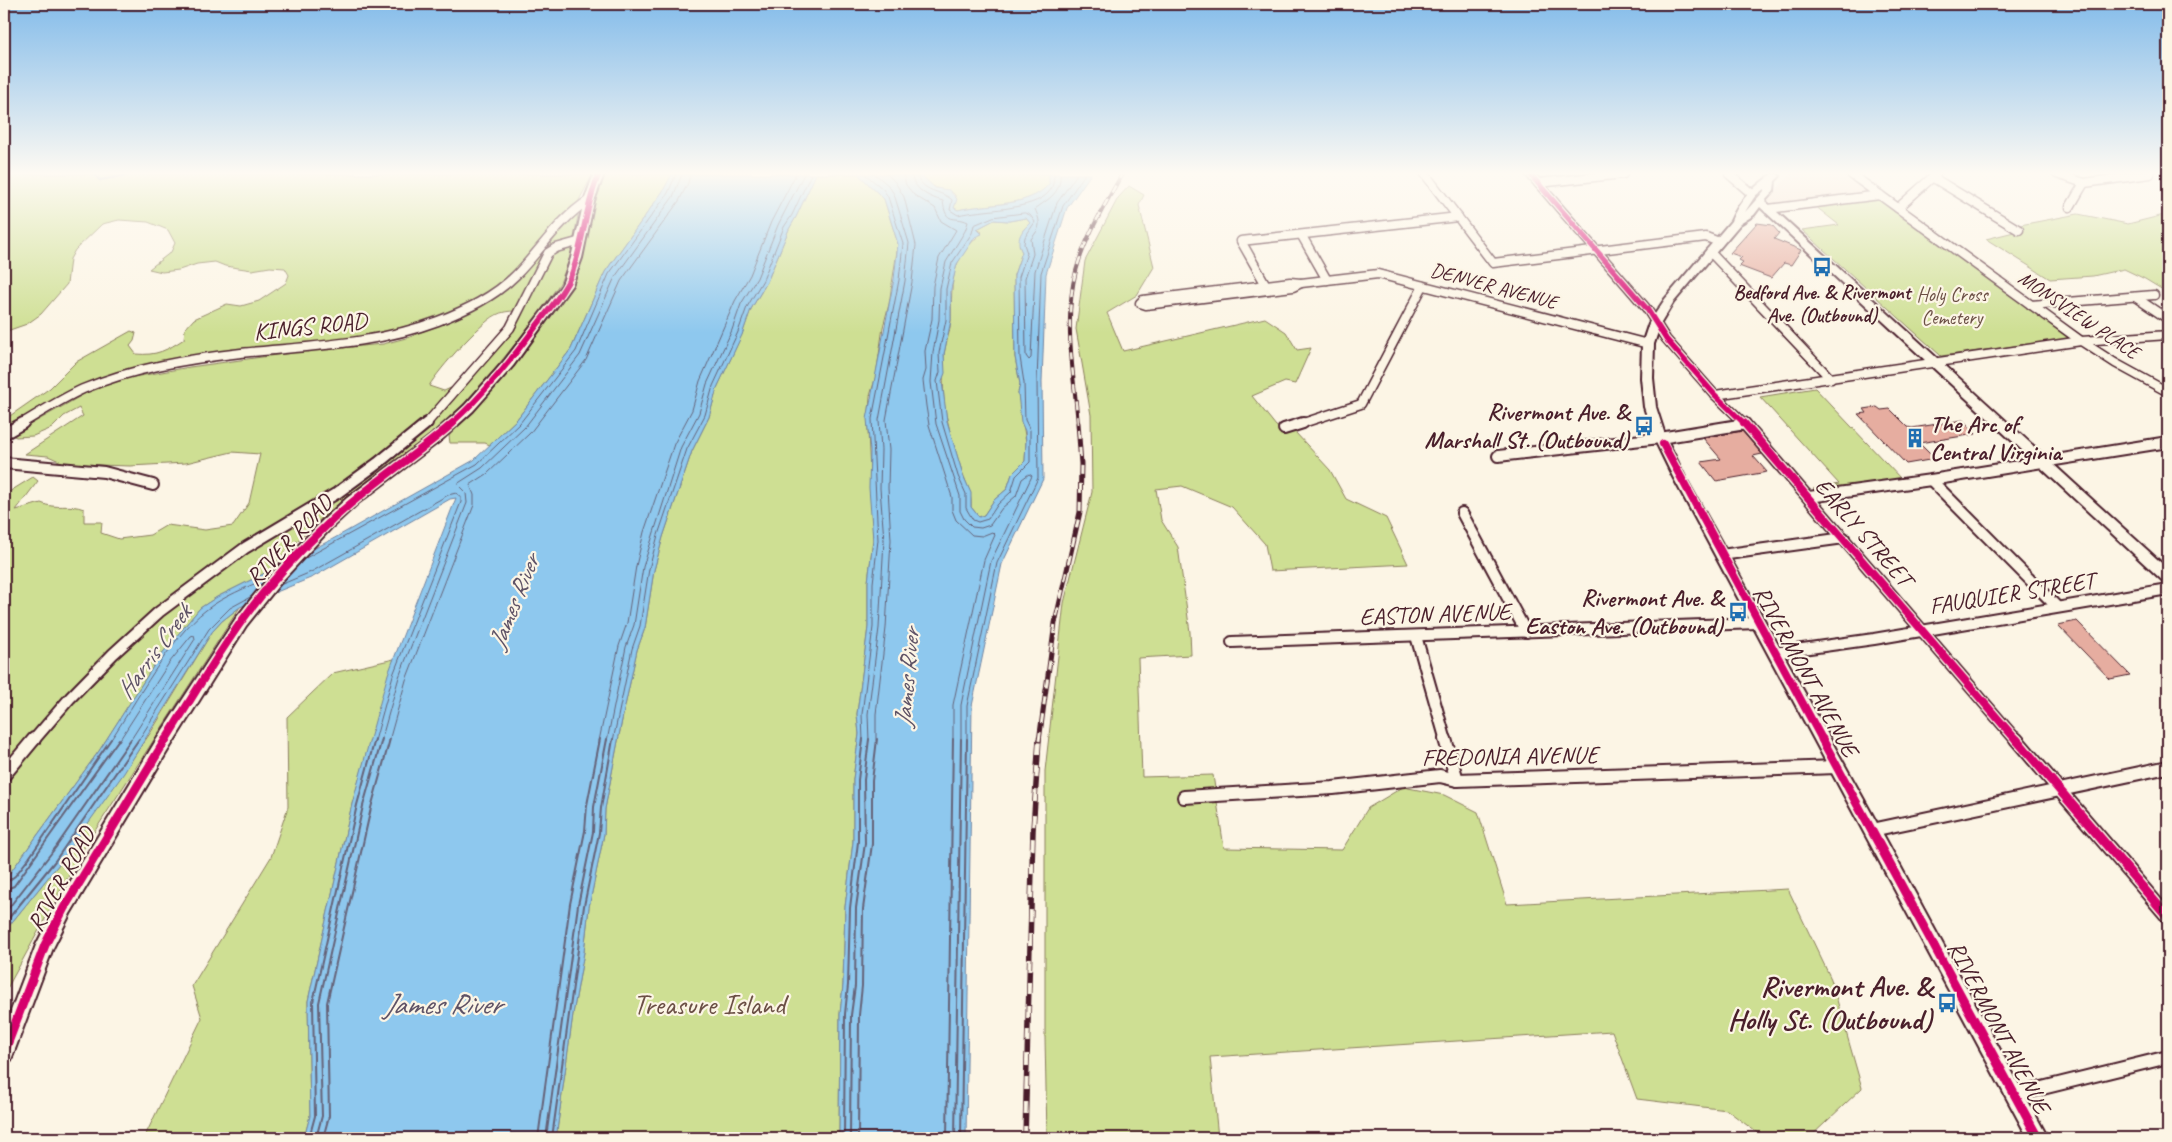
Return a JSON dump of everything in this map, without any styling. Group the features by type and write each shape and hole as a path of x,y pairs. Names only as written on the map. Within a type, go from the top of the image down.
{"street":[{"name":"KINGS ROAD","path":"4,434 80,390 126,374 239,353 377,340 430,324 468,308 508,282 556,227"},
{"name":"RIVER ROAD","path":"4,1053 45,945 64,908 161,747 252,607 313,538 352,501 452,424 487,389 509,363 567,285 576,263 584,227"},
{"path":"1266,285 1241,241 1377,227"},
{"path":"1465,227 1493,263 1706,237 1719,242"},
{"name":"EARLY STREET","path":"1576,227 1647,310 1666,339 1715,395 1745,424 1809,497 2168,917"},
{"name":"RIVERMONT AVENUE","path":"1732,227 1669,301 1655,323 1648,344 1647,378 1650,407 1660,438 1758,624 1872,830 2038,1138"},
{"path":"1787,227 2168,577"},
{"name":"MONSVIEW PLACE","path":"1924,227 2081,342 2168,392"},
{"path":"2015,227 2019,230"},
{"path":"1302,236 1327,280"},
{"path":"4,775 94,673 132,634 245,548 315,507 358,478 428,422 510,328 548,253 556,248 581,241"},
{"path":"1710,252 1831,379"},
{"name":"DENVER AVENUE","path":"1300,283 1293,287 1146,305 1140,303 1143,300 1290,282 1300,283 1378,274 1648,344"},
{"path":"1284,429 1361,404 1423,286"},
{"path":"2031,305 2154,295"},
{"path":"2136,297 2168,319"},
{"path":"1715,395 2081,342 2168,335"},
{"path":"1498,456 1660,438 1745,424"},
{"path":"1809,497 1931,480 2168,442"},
{"path":"4,463 104,472 153,485"},
{"path":"1931,480 2057,607"},
{"path":"1462,513 1526,632"},
{"path":"1721,555 1844,538"},
{"name":"FAUQUIER STREET","path":"1774,653 2168,589"},
{"name":"EASTON AVENUE","path":"1232,642 1758,624"},
{"path":"1416,636 1457,780"},
{"name":"FREDONIA AVENUE","path":"1184,797 1333,788 1440,776 1457,780 1837,767"},
{"path":"1872,830 2168,767"},
{"path":"2014,1095 2168,1057"}],"green space":[{"path":"4,227 99,227 75,250 70,259 67,284 41,314 27,324 4,332"},
{"path":"161,227 552,227 514,273 493,290 466,306 404,331 127,371 4,431 4,420 50,388 76,362 131,331 136,333 134,341 130,346 136,354 150,354 162,351 184,339 185,329 194,319 227,304 241,306 259,301 286,283 289,275 285,268 270,267 252,270 225,266 215,262 162,272 149,269 171,252 175,243 168,230"},
{"path":"561,227 576,227 571,255 560,283 532,323 494,370 458,410 421,442 381,470 324,516 285,552 269,571 217,597 200,608 160,656 99,751 4,881 4,495 33,477 38,481 16,510 41,503 52,506 78,507 84,509 84,522 102,522 101,533 119,539 150,535 167,525 205,530 233,526 249,503 260,454 232,452 186,463 130,466 66,464 48,456 25,454 83,416 79,408 64,416 52,428 33,436 16,437 12,435 93,389 128,378 190,367 298,352 383,344 410,337 497,297 522,276","holes":["515,311 497,341 453,387 444,391 429,386 450,358 489,320 498,314"]},
{"path":"589,227 637,227 605,272 571,349 517,419 490,445 485,443 450,443 449,436 496,385 560,304 576,274"},
{"name":"Treasure Island","path":"790,227 893,227 898,244 876,376 870,396 868,430 873,540 868,582 868,627 857,714 859,734 853,779 853,842 845,907 843,985 840,1014 839,1138 556,1138 589,907 604,834 605,809 637,650 645,628 654,570 692,451 709,417 717,388 742,334 751,309 767,282"},
{"path":"980,227 1026,227 1023,230 1020,247 1022,252 1014,275 1015,357 1020,384 1018,393 1026,442 1025,461 1012,474 1007,489 994,500 984,515 979,517 971,507 970,494 948,423 943,380 945,347 951,321 953,279 961,255 982,232 977,229"},
{"path":"1103,227 1144,227 1154,267 1137,295 1107,313 1123,351 1265,318 1286,332 1297,350 1311,348 1295,384 1285,382 1252,396 1276,426 1295,432 1330,470 1346,499 1386,518 1408,564 1270,571 1265,544 1232,507 1182,486 1156,489 1161,520 1178,547 1190,632 1191,655 1138,658 1142,777 1213,775 1224,848 1342,850 1368,808 1403,787 1444,795 1478,812 1507,904 1788,889 1831,979 1862,1088 1809,1138 1764,1138 1727,1110 1637,1099 1612,1031 1210,1057 1218,1138 1047,1138 1045,771 1064,603 1092,492 1091,415 1076,329 1085,261"},
{"name":"Holy Cross Cemetery","path":"1822,227 1920,227 2074,338 1941,356 1802,230"},
{"path":"2018,227 2168,227 2168,293 2124,269 2093,276 2050,279 1986,239 2014,232"},
{"path":"1815,388 1902,480 1818,493 1813,489 1839,484 1760,397"},
{"path":"240,607 85,846 4,994 4,932 59,864 151,732 212,632 222,621"},
{"path":"394,659 352,804 308,1001 310,1116 304,1138 144,1138 202,1018 192,986 271,857 288,807 287,717 333,673"}],"water":[{"name":"James River","path":"637,227 790,227 767,282 751,309 742,335 717,388 709,417 692,451 654,570 645,628 637,650 605,809 604,834 589,907 556,1138 304,1138 310,1116 308,1001 352,804 388,674 456,498 450,499 313,577 240,607 222,621 212,632 124,773 59,864 4,932 4,881 99,751 160,656 200,608 217,597 331,540 474,460 517,419 571,349 605,272"},
{"name":"James River","path":"893,227 980,227 977,229 982,234 975,237 957,264 951,289 951,320 944,354 945,373 942,381 947,421 963,475 971,493 971,507 979,517 984,515 994,500 1007,489 1012,474 1025,461 1025,431 1021,422 1018,393 1020,384 1015,357 1014,275 1022,252 1019,244 1020,236 1026,227 1061,227 1046,274 1042,381 1043,479 1002,564 972,706 966,1138 839,1138 840,1014 843,985 845,907 853,842 853,779 859,734 857,714 868,627 868,582 873,540 867,419 894,279 898,244"}],"building":[{"path":"1753,227 1774,227 1779,233 1774,239 1801,250 1791,265 1784,263 1771,278 1739,266 1743,262 1739,260 1742,257 1730,253"},
{"name":"The Arc of Central Virginia","path":"1877,407 1881,410 1890,409 1908,427 1963,420 1976,434 1919,443 1935,459 1906,464 1858,414 1867,413 1864,409"},
{"path":"1742,431 1762,454 1753,456 1767,472 1716,481 1701,462 1721,459 1703,438"},
{"path":"2077,621 2130,675 2110,679 2058,625"}],"railway":[{"path":"1078,424 1071,348 1070,309 1076,271 1093,227"},
{"path":"1039,741 1055,623 1080,512 1081,464 1078,423"},
{"path":"1025,1138 1033,830 1039,739"}],"cycle path":[{"path":"4,1053 45,945 64,908 161,747 241,622 277,577 327,524 352,501 436,438 469,408 509,363 567,285 577,258 583,227"},
{"path":"1576,227 1647,309 1666,339 1786,471 2168,917"},
{"path":"1663,444 1774,653 2038,1138"}],"place":[{"name":"Bedford Ave. & Rivermont Ave. (Outbound)","path":"1822,267"},
{"name":"Rivermont Ave. & Marshall St. (Outbound)","path":"1644,426"},
{"name":"The Arc of Central Virginia","path":"1915,438"},
{"name":"Rivermont Ave. & Easton Ave. (Outbound)","path":"1738,612"},
{"name":"Rivermont Ave. & Holly St. (Outbound)","path":"1947,1003"}],"water label":[{"name":"Harris Creek","path":"154,652"}]}
